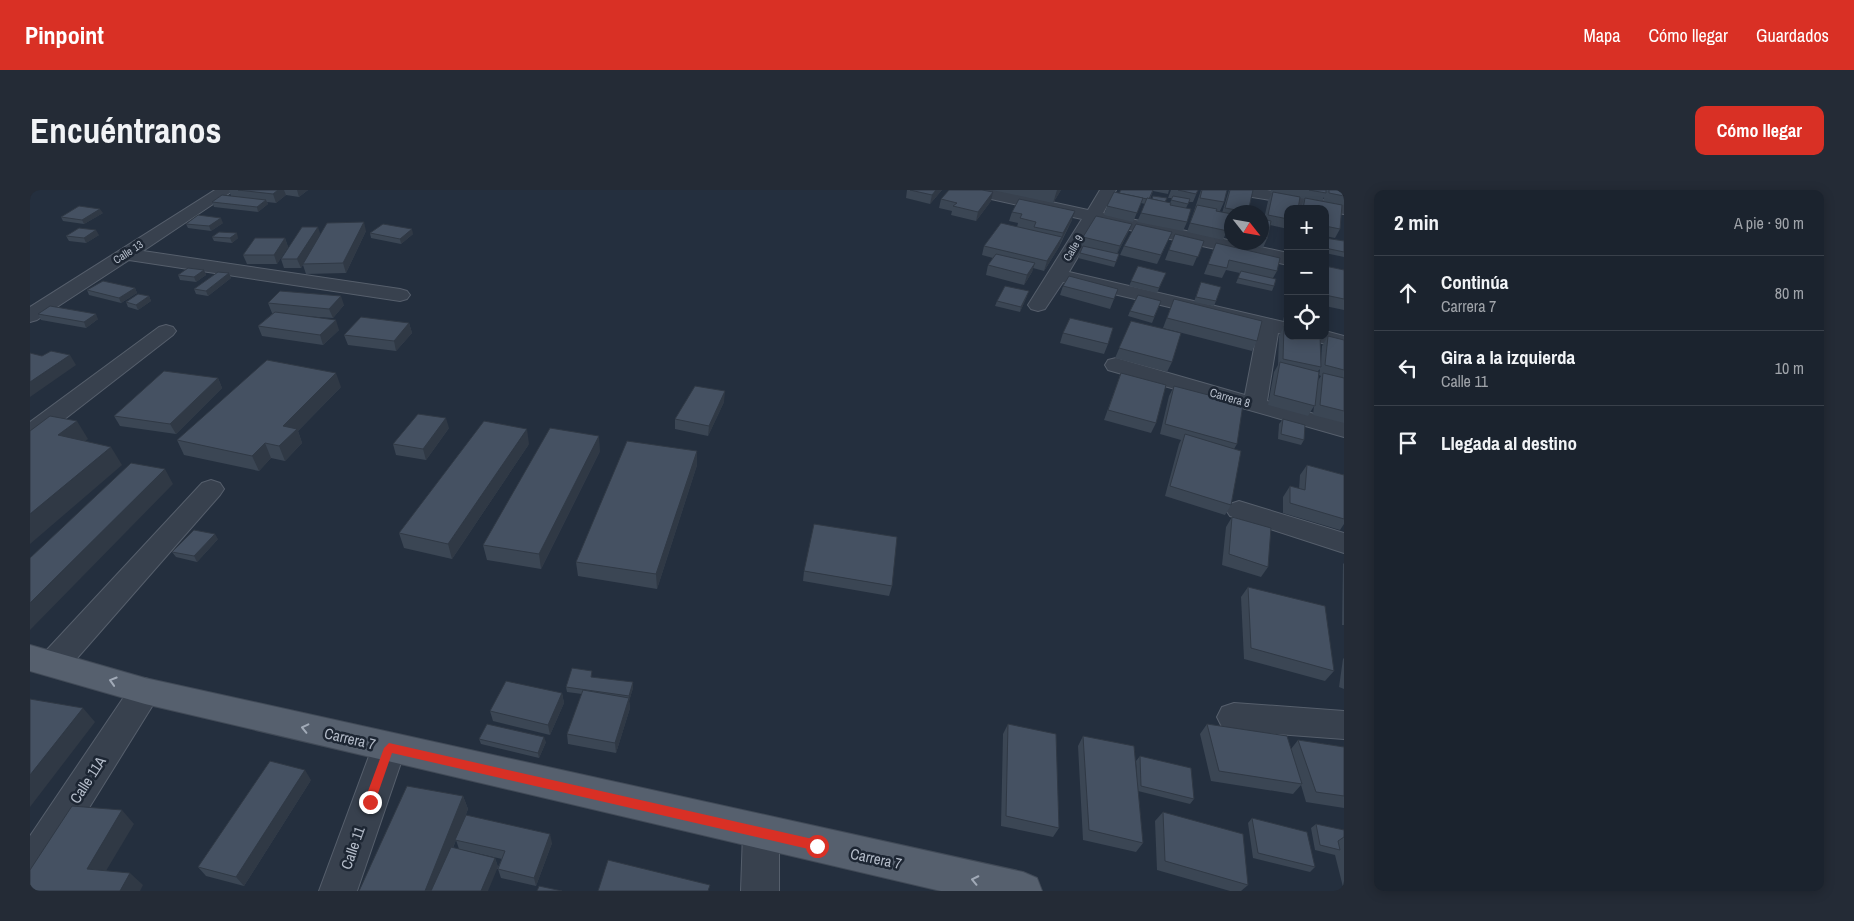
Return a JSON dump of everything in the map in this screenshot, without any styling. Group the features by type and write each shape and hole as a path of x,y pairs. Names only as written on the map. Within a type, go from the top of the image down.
{"main road":[{"name":"Carrera 7","path":"42,661 145,691 761,833 1023,891"}],"street":[{"name":"Calle 13","path":"30,316 226,190"},
{"path":"973,190 1284,258"},
{"name":"Calle 9","path":"1038,306 1108,190"},
{"path":"1240,190 1344,209"},
{"path":"125,254 400,296"},
{"path":"1058,275 1278,326 1255,405"},
{"path":"30,434 166,331"},
{"path":"1329,339 1344,343"},
{"name":"Carrera 8","path":"1116,365 1344,430"},
{"path":"42,661 211,490"},
{"path":"1239,510 1344,543"},
{"name":"Calle 11A","path":"30,869 145,691"},
{"path":"1234,717 1344,725"},
{"name":"Calle 11","path":"338,891 389,748"},
{"path":"760,891 761,833"}],"building":[{"path":"238,190 278,190 273,194"},
{"path":"910,190 936,190 932,195"},
{"path":"949,190 993,192 978,212 953,206 957,203 941,199"},
{"path":"1121,190 1153,190 1149,199 1147,199 1119,193"},
{"path":"1178,190 1198,190 1196,194"},
{"path":"1202,190 1227,190 1224,202 1200,198"},
{"path":"1230,190 1253,190 1250,205 1226,205"},
{"path":"1309,190 1326,190 1326,193"},
{"path":"1329,190 1344,190 1344,196 1329,193"},
{"path":"1114,192 1143,198 1137,213 1107,206"},
{"path":"1273,192 1300,197 1299,205 1284,205 1284,218 1269,215"},
{"path":"222,195 266,200 257,207 212,202"},
{"path":"1153,196 1167,198 1165,202 1152,199"},
{"path":"1173,196 1190,199 1188,204 1171,200"},
{"path":"1147,198 1191,209 1187,222 1141,213"},
{"path":"1305,198 1342,205 1340,229 1329,227 1329,205 1304,205"},
{"path":"1019,199 1075,211 1063,233 1034,227 1036,222 1020,218 1022,214 1012,212"},
{"path":"1197,205 1224,212 1224,230 1190,223"},
{"path":"79,206 100,209 82,220 61,217"},
{"path":"198,215 221,218 209,226 186,224"},
{"path":"1096,216 1132,224 1120,246 1083,237"},
{"path":"364,222 343,263 303,264 327,223"},
{"path":"1001,223 1062,237 1047,261 984,246"},
{"path":"383,224 412,229 400,239 370,233"},
{"path":"1136,224 1172,232 1161,255 1124,246"},
{"path":"302,227 318,227 297,259 281,259"},
{"path":"79,228 96,230 84,238 66,236"},
{"path":"219,232 237,233 230,238 212,237"},
{"path":"1175,234 1204,241 1198,257 1169,250"},
{"path":"255,238 285,238 274,255 243,255"},
{"path":"1329,239 1344,241 1344,252 1329,249"},
{"path":"1216,243 1224,245 1224,250 1246,250 1280,258 1277,271 1229,260 1227,268 1208,264"},
{"path":"1083,246 1119,254 1116,262 1080,253"},
{"path":"996,254 1035,263 1027,275 988,265"},
{"path":"1138,266 1166,273 1159,288 1131,281"},
{"path":"1329,267 1344,270 1344,299 1329,296"},
{"path":"188,268 204,270 194,277 178,275"},
{"path":"1241,271 1276,279 1274,286 1238,278"},
{"path":"218,272 229,273 206,291 194,289"},
{"path":"1069,276 1118,289 1114,299 1063,286"},
{"path":"103,281 135,288 119,298 87,290"},
{"path":"1201,282 1221,287 1216,301 1196,297"},
{"path":"1005,286 1029,291 1021,307 997,301"},
{"path":"280,291 341,296 329,309 268,303"},
{"path":"138,294 149,296 136,305 126,302"},
{"path":"1138,295 1161,301 1154,317 1130,311"},
{"path":"1174,299 1262,321 1257,341 1167,318"},
{"path":"50,306 96,314 84,322 38,314"},
{"path":"275,312 336,320 320,335 258,326"},
{"path":"361,317 409,323 394,341 344,335"},
{"path":"1070,318 1113,328 1108,344 1063,333"},
{"path":"1131,321 1181,333 1172,362 1119,348"},
{"path":"1284,326 1284,340 1320,340 1321,367 1283,359"},
{"path":"1329,336 1344,340 1344,370 1325,365"},
{"path":"51,351 70,355 30,382 30,353 42,356"},
{"path":"267,360 336,373 283,426 297,429 279,446 265,443 252,456 177,440"},
{"path":"1280,362 1319,372 1315,406 1274,395"},
{"path":"164,371 218,378 170,424 114,416"},
{"path":"1121,373 1166,385 1156,423 1108,410"},
{"path":"1323,373 1344,378 1344,411 1320,405"},
{"path":"695,386 725,391 709,426 675,419"},
{"path":"1174,386 1243,404 1237,444 1165,424"},
{"path":"418,414 446,418 423,449 393,444"},
{"path":"50,416 77,421 58,435 111,447 30,514 30,431"},
{"path":"1283,419 1305,425 1304,440 1281,434"},
{"path":"484,421 527,429 448,544 399,533"},
{"path":"550,428 599,436 539,554 483,545"},
{"path":"1185,434 1241,451 1231,505 1170,486"},
{"path":"627,441 697,451 656,574 576,562"},
{"path":"131,463 165,469 30,603 30,558"},
{"path":"1307,465 1344,475 1344,519 1290,503 1290,486 1305,490"},
{"path":"1232,517 1271,528 1268,567 1229,554"},
{"path":"814,524 897,537 892,586 804,571"},
{"path":"194,530 215,534 194,556 172,552"},
{"path":"1248,587 1325,606 1334,671 1251,648"},
{"path":"572,668 592,671 591,677 633,682 629,696 566,687"},
{"path":"506,681 562,693 548,725 490,711"},
{"path":"583,690 629,698 615,743 567,734"},
{"path":"30,699 83,708 30,775"},
{"path":"487,724 544,737 538,753 479,739"},
{"path":"1008,724 1056,734 1059,828 1006,816"},
{"path":"1207,724 1287,736 1302,784 1219,771"},
{"path":"1083,736 1134,746 1143,843 1089,830"},
{"path":"1298,740 1344,747 1344,796 1316,792"},
{"path":"1140,756 1191,768 1194,799 1141,786"},
{"path":"270,761 305,770 236,877 198,867"},
{"path":"407,786 463,796 425,891 359,891"},
{"path":"72,806 122,810 87,869 130,873 120,891 30,891 30,870"},
{"path":"1163,812 1243,834 1248,885 1165,861"},
{"path":"466,815 550,834 534,878 498,869 505,851 455,840"},
{"path":"1252,818 1307,832 1315,867 1258,853"},
{"path":"1316,824 1344,830 1344,837 1338,841 1340,850 1320,845"},
{"path":"451,847 495,858 481,891 431,891"},
{"path":"608,860 710,885 708,891 598,891"},
{"path":"539,886 562,891 537,891"}],"route":[{"path":"370,802 389,748 817,846"}]}
